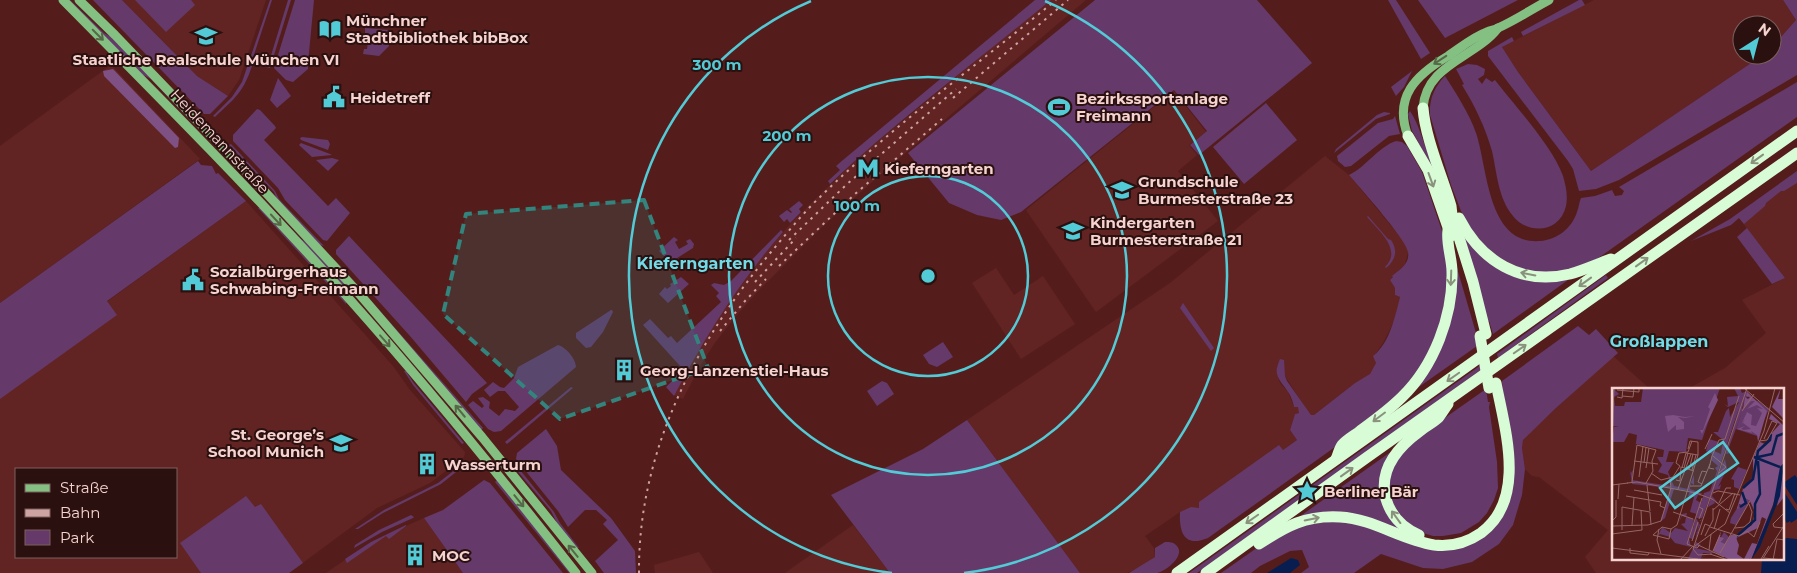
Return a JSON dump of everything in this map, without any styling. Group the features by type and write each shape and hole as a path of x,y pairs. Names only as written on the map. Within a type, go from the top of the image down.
{"highway":[{"path":"1236,551 1251,549 1282,528 1294,523 1322,517 1356,518 1372,522 1413,540 1436,545 1456,544 1472,539 1490,526 1500,512 1509,484 1507,453 1492,385 1474,282 1432,148 1423,117 1423,108"},
{"path":"1177,573 1797,131"},
{"path":"1408,136 1428,170 1471,294 1483,335"},
{"path":"1206,573 1797,152"},
{"path":"1451,206 1464,228 1481,250 1500,265 1522,274 1543,277 1570,274 1625,254"},
{"path":"1335,461 1342,444 1386,412 1402,397 1429,362 1444,325 1451,290 1452,273 1447,238 1448,230"},
{"path":"1452,398 1438,417 1407,440 1395,453 1385,475 1385,496 1388,505 1397,519 1414,533 1436,540 1464,536 1476,530 1487,520 1500,495 1502,466 1492,385"}],"main road":[{"name":"Heidemannstraße","path":"63,0 164,102 354,304 473,444 576,573"},
{"name":"Heidemannstraße","path":"79,0 256,182 362,297 482,436 592,573"},
{"path":"1408,136 1403,119 1404,107 1410,90 1420,76 1434,64 1486,32 1498,28 1549,0"},
{"path":"1423,108 1427,90 1440,72 1490,38 1498,28"},
{"path":"354,304 362,297"}],"highlighted area":[{"path":"644,200 708,368 560,419 443,314 466,214"}],"shaded area":[{"name":"Staatliche Realschule München VI","path":"122,0 266,0 239,80 228,96 197,76"},
{"path":"1051,0 1086,0 889,167 825,224 757,292 735,317 714,344 683,399 674,395 722,312 759,260 794,220 861,155"},
{"path":"1594,0 1783,0 1796,20 1782,36 1782,15 1732,15 1732,65 1748,65 1591,171 1518,72 1502,47"},
{"path":"111,65 200,159 0,303 0,146"},
{"path":"113,69 179,138 178,147 175,148 104,76 103,71"},
{"name":"Grundschule Burmesterstraße 23","path":"1174,91 1206,132 1189,145 1197,155 1178,171 1218,221 1096,312 1026,210"},
{"path":"1325,156 1349,175 1402,239 1408,249 1405,264 1390,280 1395,288 1395,295 1400,297 1394,321 1376,353 1376,363 1370,375 1355,383 1314,415 1310,415 1285,376 1283,362 1278,362 1277,374 1280,383 1288,392 1294,407 1298,407 1300,413 1295,414 1290,430 1297,440 1283,450 1279,446 1200,509 1180,512 1145,536 1154,548 1155,557 1139,568 1127,573 1080,573 967,420 1170,283"},
{"path":"1797,177 1797,573 1596,573 1585,557 1608,530 1539,477 1532,476 1525,469 1522,448 1523,440 1530,432 1613,356 1649,388 1612,388 1612,560 1784,560 1784,388 1690,388 1725,368 1766,333 1742,300 1785,278 1739,218"},
{"path":"246,201 393,366 410,390 465,452 464,457 430,483 377,508 289,573 0,573 0,379"},
{"path":"996,268 1014,295 1043,276 1075,324 1021,359 972,283"},
{"path":"424,518 463,573 326,573 361,549 388,534"},
{"path":"853,525 890,573 785,573"},
{"path":"699,552 713,573 655,573 654,565"}],"green space":[{"path":"67,0 70,0 104,33 113,38 194,122 151,79 141,74"},
{"path":"93,0 122,0 197,76 228,96 210,114 204,114"},
{"path":"135,0 191,0 195,5 166,32"},
{"path":"270,0 272,0 245,83 233,100 215,117 213,116 232,97 242,82"},
{"path":"288,0 291,0 270,68 266,67 267,62 269,62"},
{"path":"295,0 314,0 308,63 304,62 308,69 293,82 286,80 274,68"},
{"path":"1035,0 1051,0 911,113 830,184 828,181 840,170 836,166"},
{"name":"Bezirkssportanlage Freimann","path":"1095,0 1257,0 1312,63 1199,155 1190,145 1207,131 1174,90 1021,212 1001,220 977,215 949,203 908,153"},
{"path":"1388,0 1396,0 1430,53 1421,59"},
{"path":"1418,0 1518,0 1445,38"},
{"path":"1582,0 1585,5 1523,36 1521,32"},
{"path":"1783,0 1797,0 1797,75 1619,180 1596,189 1579,191 1573,169 1568,161 1488,56 1488,51 1512,37 1514,41 1502,47 1518,72 1591,171 1748,65 1782,65 1782,36 1796,20"},
{"path":"365,28 389,30 389,46 379,56 363,54 364,49 367,49 369,34 365,33"},
{"path":"1468,64 1477,65 1485,69 1484,75 1478,79 1482,84 1486,78 1492,82 1495,80 1523,114 1551,152 1558,165 1565,184 1567,202 1563,215 1551,226 1535,228 1527,226 1519,222 1508,209 1499,185 1492,151 1486,134 1456,69"},
{"path":"1412,71 1404,87 1396,96 1391,87"},
{"path":"1445,76 1462,104 1476,133 1493,202 1500,218 1509,231 1523,239 1540,241 1558,236 1568,228 1575,218 1581,198 1595,196 1612,190 1615,196 1622,195 1624,191 1619,187 1797,82 1797,117 1597,259 1553,273 1527,271 1494,256 1466,224 1451,185 1430,115 1430,104 1433,94"},
{"path":"278,78 291,96 277,108 270,100"},
{"path":"1266,103 1297,140 1244,184 1213,147"},
{"path":"257,109 276,128 264,140 328,206 336,198 350,213 327,241 323,240 285,200 278,188 233,141 233,135"},
{"path":"1410,111 1417,123 1433,164 1431,165 1412,131 1408,114"},
{"path":"1384,112 1390,114 1376,119 1334,153 1336,149 1377,115"},
{"path":"1395,116 1400,134 1389,136 1351,166 1345,167 1338,161 1337,156 1378,123 1393,119"},
{"path":"300,138 328,140 330,144 328,150 301,140"},
{"path":"1396,141 1402,142 1407,146 1422,172 1443,234 1449,272 1441,323 1420,371 1370,422 1208,538 1200,541 1188,539 1182,532 1180,512 1191,507 1199,508 1199,502 1279,445 1283,450 1297,440 1290,430 1295,414 1299,413 1298,407 1294,407 1290,395 1278,377 1277,370 1280,359 1284,360 1287,381 1311,415 1314,415 1355,383 1370,374 1376,363 1373,356 1379,351 1388,337 1400,297 1395,295 1395,288 1390,280 1406,263 1408,252 1392,226 1349,175 1383,148"},
{"path":"301,143 332,155 312,157 299,145"},
{"path":"231,144 275,191 279,199 324,246 320,245 277,200 274,192 229,145"},
{"path":"219,155 301,239 309,244 354,294 353,296"},
{"path":"332,158 339,160 328,171 316,160"},
{"path":"198,161 201,165 212,166 216,174 218,173 246,201 107,301 117,315 0,399 0,303"},
{"path":"1797,171 1797,183 1781,191 1744,224 1739,218 1731,225 1691,241 1730,219"},
{"path":"799,201 803,205 799,209 801,212 790,223 787,219 784,222 779,216 787,210 791,213 789,209"},
{"path":"258,208 260,208 346,304"},
{"path":"1368,216 1391,240 1395,247 1394,258 1386,268 1390,261 1390,247 1387,240"},
{"path":"1747,228 1785,278 1772,284 1737,237"},
{"path":"781,230 783,232 723,311 674,396 666,387 680,373 677,369 680,366 643,325 650,319 668,338 671,336 677,343 721,302 716,296 719,293 711,285 714,283 724,285 731,281"},
{"path":"1462,232 1488,261 1568,280 1493,334 1489,321 1487,322"},
{"path":"349,236 487,383 472,394 466,402 336,254 336,250"},
{"path":"674,237 678,240 675,242 679,249 688,244 686,241 690,239 694,244 693,248 674,260 667,259 659,251"},
{"path":"1452,251 1476,333 1474,334 1477,346 1416,389 1439,348"},
{"path":"330,254 483,428 481,430"},
{"path":"1606,275 1608,278 1498,358 1497,354"},
{"path":"681,277 689,284 668,303 659,294 665,287 667,289 671,286 670,284"},
{"path":"1183,303 1214,348 1211,351 1180,308"},
{"path":"611,310 613,312 603,332 591,347 586,348 576,338 576,333"},
{"path":"1578,326 1589,335 1596,329 1618,353 1523,440 1522,448 1525,469 1522,495 1513,525 1499,544 1472,562 1443,569 1423,568 1381,554 1354,573 1301,573 1309,567 1302,550 1290,551 1260,566 1251,573 1221,573 1278,533 1294,526 1344,520 1408,540 1464,544 1508,498 1502,381"},
{"path":"943,342 953,357 937,367 929,364 923,355"},
{"path":"558,345 570,354 576,367 501,431 494,432 488,429 468,405 473,401 482,408 484,406 478,398 483,397 490,402 489,408 499,416 505,409 515,411 519,407 505,391 498,391 490,397 484,390 493,382 504,388 514,378 518,367"},
{"path":"1481,365 1482,369 1197,573 1189,573"},
{"path":"404,371 406,371 464,443 462,444 413,385"},
{"path":"882,381 887,383 894,394 877,406 867,391"},
{"path":"571,387 573,388 507,444 505,442"},
{"path":"1486,389 1488,402 1490,402 1489,407 1497,462 1498,488 1494,500 1487,513 1479,522 1461,533 1433,536 1423,533 1399,517 1388,494 1390,469 1412,441"},
{"path":"967,420 1080,573 890,573 831,495 923,449"},
{"path":"546,429 557,446 561,470 611,518 635,551 636,573 604,573 595,561 618,540 603,524 607,520 596,510 585,510 568,527 558,511 516,459 517,453"},
{"path":"1392,451 1381,481 1406,532 1378,522 1299,517"},
{"path":"465,462 466,464 441,484 355,529 384,510 438,483"},
{"path":"516,465 554,512 579,548 576,548 558,525 551,511 514,467"},
{"path":"484,480 490,483 563,573 463,573 424,518 443,510"},
{"path":"497,480 572,573 569,573 495,482"},
{"path":"246,496 255,507 261,504 303,563 289,573 201,573 180,543"},
{"path":"411,515 413,518 382,532 354,548 355,545 379,530"},
{"path":"406,525 389,539 386,536 347,563 345,559 371,542"},
{"path":"1165,542 1174,543 1179,549 1177,558 1170,566 1157,573 1129,573 1155,557 1155,548"}],"water":[{"path":"1795,475 1797,478 1797,505 1784,485 1784,482"},
{"path":"1784,492 1797,512 1797,519 1787,523 1784,518"},
{"path":"1784,539 1797,539 1797,573 1761,573 1762,560 1784,560"},
{"path":"1291,558 1298,560 1300,565 1290,573 1267,573"}],"railway":[{"path":"639,573 641,528 660,442 676,401 696,362 718,324 743,287 801,216 849,170 907,120 1056,0"},
{"path":"953,98 1068,0"},
{"path":"789,240 846,185 956,89"},
{"path":"779,266 855,194 942,119"},
{"path":"755,282 796,238"},
{"path":"720,331 766,279"}],"place":[{"name":"Münchner Stadtbibliothek bibBox","path":"330,29"},
{"name":"Staatliche Realschule München VI","path":"206,36"},
{"name":"Heidetreff","path":"334,97"},
{"name":"Bezirkssportanlage Freimann","path":"1059,107"},
{"name":"Kieferngarten","path":"868,168"},
{"name":"Grundschule Burmesterstraße 23","path":"1122,190"},
{"name":"Kindergarten Burmesterstraße 21","path":"1073,231"},
{"name":"Sozialbürgerhaus Schwabing-Freimann","path":"193,280"},
{"name":"Georg-Lanzenstiel-Haus","path":"624,370"},
{"name":"St. George’s School Munich","path":"341,443"},
{"name":"Wasserturm","path":"427,464"},
{"name":"Berliner Bär","path":"1307,491"},
{"name":"MOC","path":"415,555"}],"district":[{"name":"Kieferngarten","path":"695,263"},
{"name":"Großlappen","path":"1659,341"}]}
